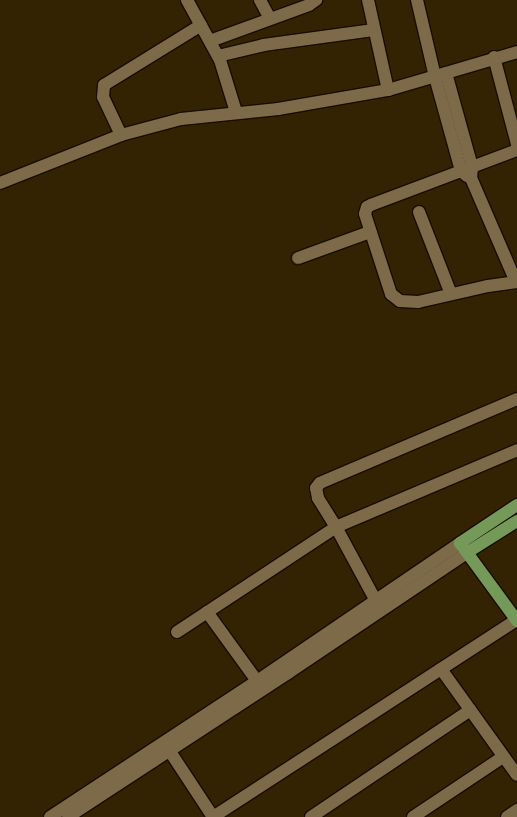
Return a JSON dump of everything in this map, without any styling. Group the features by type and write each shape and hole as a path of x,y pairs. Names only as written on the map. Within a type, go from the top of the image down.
{"main road":[{"path":"464,547 517,505"},
{"path":"464,547 517,521"},
{"path":"464,547 516,616"}],"street":[{"path":"187,0 218,56 236,112"},
{"path":"260,0 270,19"},
{"path":"210,41 309,4 316,0"},
{"path":"368,0 373,30 388,90"},
{"path":"418,0 468,172 516,282 451,294 418,302 406,302 394,298 391,294 365,218 367,207 468,172 517,150"},
{"path":"121,135 102,97 104,85 201,25"},
{"path":"218,56 264,45 373,30"},
{"path":"0,183 121,135 181,119 236,112 278,109 388,90 494,57 517,52"},
{"path":"494,57 515,128 517,144"},
{"path":"419,212 451,294"},
{"path":"298,258 370,232"},
{"path":"376,601 316,493 316,488 320,483 517,399"},
{"path":"177,632 336,527 517,450"},
{"path":"50,817 376,601 464,547"},
{"path":"68,817 169,750 464,547"},
{"path":"207,612 257,681"},
{"path":"169,750 213,817 441,669 516,616"},
{"path":"441,669 517,775"},
{"path":"311,817 470,710"},
{"path":"413,817 503,756"},
{"path":"507,817 517,810"}]}
